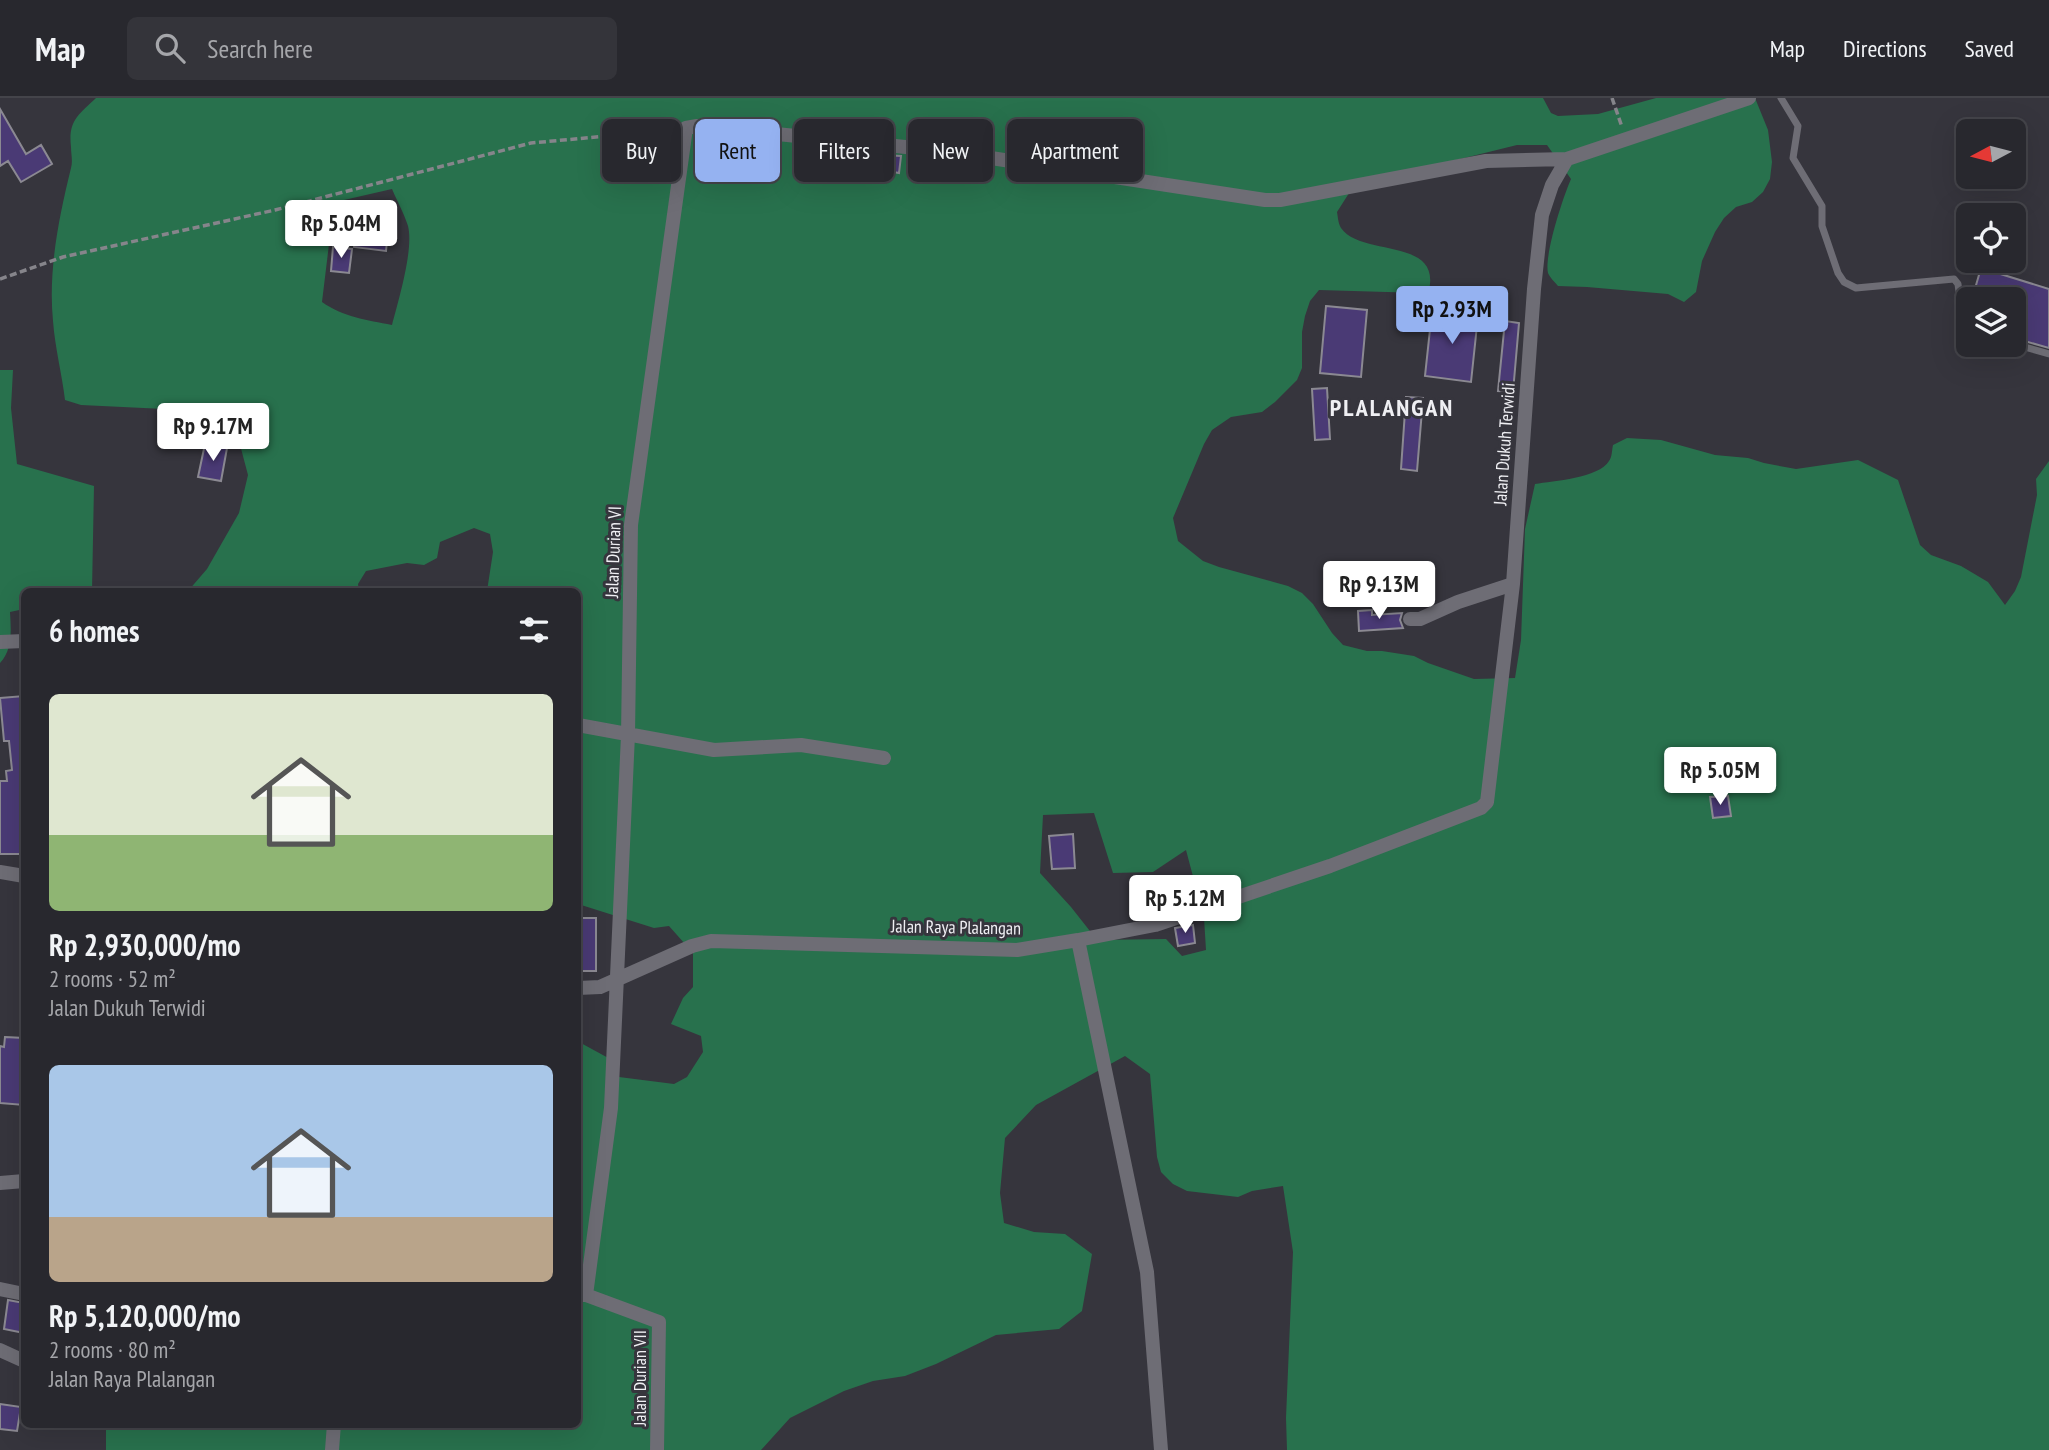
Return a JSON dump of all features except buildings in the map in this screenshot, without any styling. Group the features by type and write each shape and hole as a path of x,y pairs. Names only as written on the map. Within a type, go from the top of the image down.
{"street":[{"path":"686,128 697,125 945,151 1265,200 1280,200 1486,161 1567,159 1749,98"},
{"name":"Jalan Durian VI","path":"616,981 628,735 631,524 686,128"},
{"name":"Jalan Dukuh Terwidi","path":"1487,802 1513,584 1534,289 1542,215 1552,186 1567,159"},
{"path":"1410,619 1420,619 1458,602 1513,584"},
{"path":"0,642 21,641"},
{"path":"581,726 714,750 801,745 884,758"},
{"name":"Jalan Raya Plalangan","path":"581,988 600,987 692,946 711,941 1017,950 1155,925 1330,866 1472,812 1487,802"},
{"path":"0,872 21,876"},
{"path":"1078,940 1147,1272 1161,1450"},
{"name":"Jalan Durian VII","path":"616,981 611,1108 582,1295 657,1320 659,1323 657,1450"},
{"path":"0,1183 21,1181"},
{"path":"0,1289 21,1293"},
{"path":"0,1350 21,1360"},
{"path":"332,1450 334,1428"}],"lane":[{"path":"1781,98 1798,126 1793,158 1822,206 1822,226 1826,242 1844,282 1856,288 1954,279 1958,287"},
{"path":"2026,347 2049,354"}],"path":[{"path":"1612,98 1626,139"},
{"path":"0,279 63,257 275,210 531,143 686,128"}],"green space":[{"path":"96,98 1543,98 1551,113 1558,116 1598,114 1656,98 1755,98 1768,130 1772,162 1770,179 1763,192 1752,202 1736,207 1724,218 1702,261 1696,292 1684,302 1668,294 1558,286 1548,273 1549,253 1571,179 1547,145 1517,145 1351,190 1337,212 1341,228 1351,237 1412,255 1423,262 1429,273 1429,290 1421,293 1319,290 1310,301 1305,316 1302,368 1297,380 1262,412 1231,417 1212,430 1173,518 1178,541 1203,561 1288,586 1302,593 1343,645 1367,651 1414,656 1474,679 1515,678 1521,640 1525,529 1535,484 1575,478 1604,467 1610,460 1613,445 1627,438 1661,440 1715,455 1748,458 1796,469 1858,460 1898,480 1920,545 1931,555 1961,566 1988,582 2005,605 2021,577 2037,495 2036,479 2049,461 2049,1450 1287,1450 1293,1252 1283,1186 1252,1191 1238,1197 1187,1191 1173,1184 1161,1172 1157,1157 1150,1074 1125,1056 1036,1105 1005,1138 1000,1193 1004,1223 1034,1232 1065,1234 1092,1254 1082,1311 1059,1329 996,1335 905,1376 873,1381 844,1391 790,1418 761,1450 106,1450 106,1428 581,1428 581,1043 612,1060 619,1077 674,1084 687,1077 703,1052 701,1036 671,1024 683,998 693,987 693,953 669,926 654,928 581,905 581,588 487,588 493,552 490,534 474,528 440,542 437,558 424,565 407,563 366,571 358,584 359,588 191,588 207,569 239,513 248,475 234,422 220,413 81,405 65,400 55,341 52,282 59,224 72,165 71,131 76,119","holes":["392,189 408,226 409,248 392,325 347,315 322,302 331,203","1094,813 1113,873 1153,872 1186,850 1204,918 1206,950 1182,956 1166,939 1097,940 1040,873 1043,815"]},
{"path":"0,370 13,370 11,408 17,464 94,486 92,588 21,588 21,610 10,612 9,645 0,663"}],"district":[{"name":"PLALANGAN","path":"1392,407"}]}
